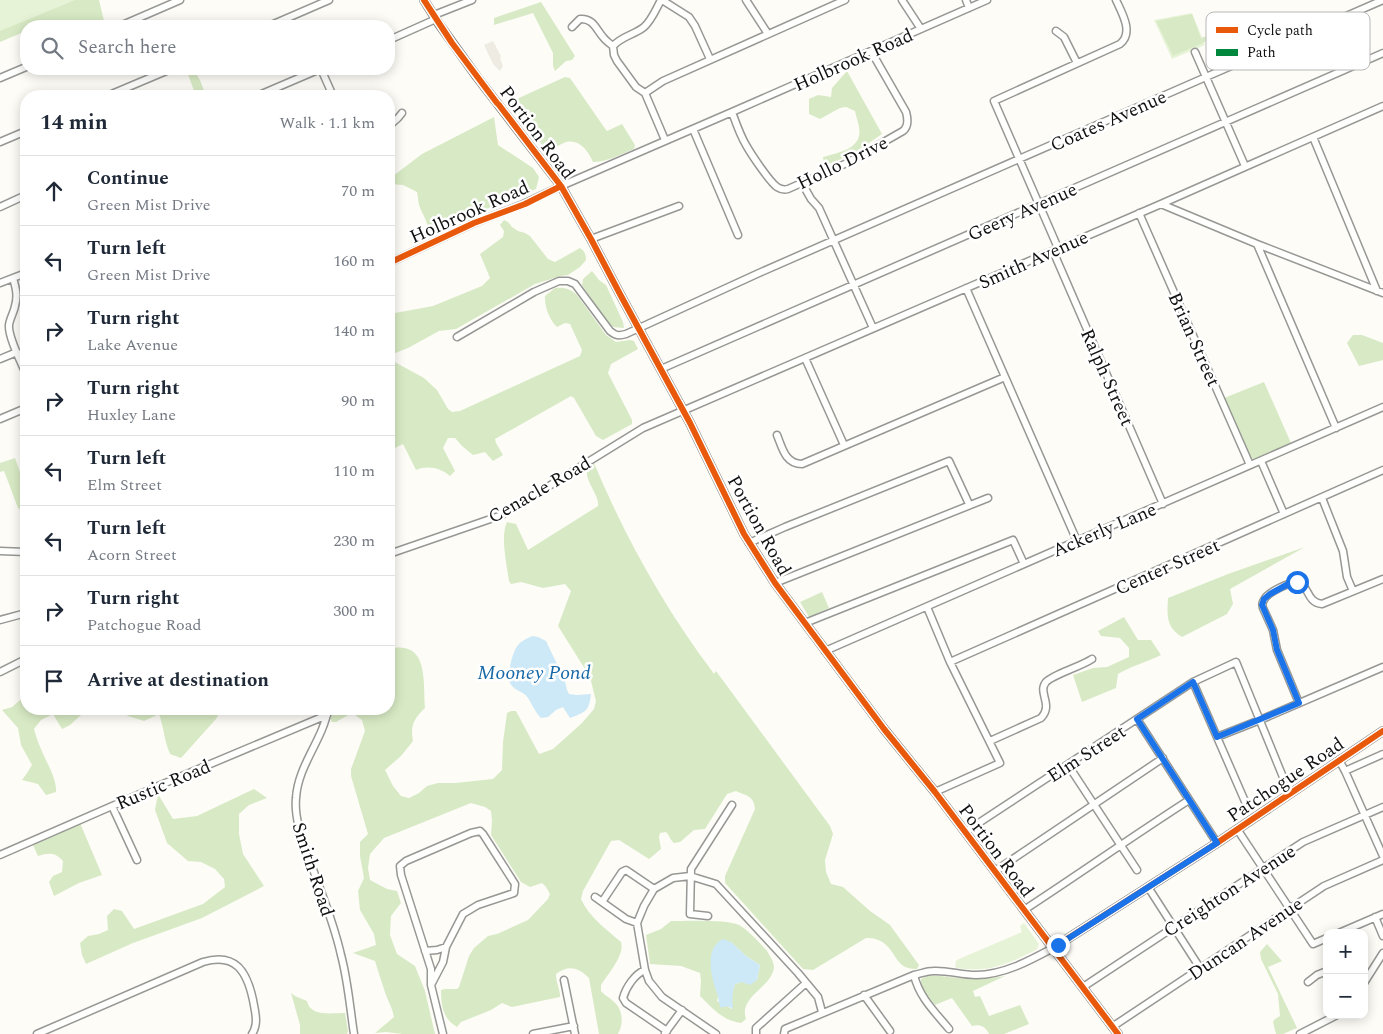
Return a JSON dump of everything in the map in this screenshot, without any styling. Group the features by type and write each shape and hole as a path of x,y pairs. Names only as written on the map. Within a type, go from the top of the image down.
{"main road":[{"name":"Portion Road","path":"424,0 477,77 561,186 693,429 749,543 775,583 825,652 935,792 1118,1034"},
{"name":"Patchogue Road","path":"1053,948 1217,843 1383,731"}],"street":[{"path":"134,20 180,0"},
{"path":"283,20 329,0"},
{"path":"395,37 472,0"},
{"path":"613,46 625,36 644,26 652,17 661,0 689,17 710,60"},
{"path":"746,0 768,34"},
{"path":"644,93 662,81 845,0"},
{"path":"902,0 921,29"},
{"path":"966,0 970,8"},
{"name":"Holbrook Road","path":"395,260 474,223 521,205 665,140 987,0"},
{"path":"1056,31 1064,37 1076,63 1123,42 1127,31 1116,0"},
{"name":"Coates Avenue","path":"1355,12 1383,0"},
{"path":"572,27 580,19 588,20 592,22 604,39 613,46 617,61 636,86 644,93 665,140"},
{"name":"Hollo Drive","path":"732,112 747,148 777,187 784,190 848,163 903,131 908,121 906,112 871,51"},
{"path":"1195,52 1245,166"},
{"name":"Geery Avenue","path":"1370,59 1383,53"},
{"name":"Ralph Street","path":"1076,63 994,101 1039,204 1056,250 1163,504"},
{"path":"0,78 20,70"},
{"name":"Coates Avenue","path":"457,337 534,292 559,281 568,281 575,284 610,331 620,336 1222,70"},
{"name":"Geery Avenue","path":"661,369 1344,70"},
{"path":"121,90 157,75"},
{"path":"271,90 307,75"},
{"path":"324,75 330,90"},
{"name":"Smith Avenue","path":"682,410 1056,250 1383,106"},
{"path":"395,121 402,113"},
{"path":"693,129 738,235"},
{"path":"0,142 20,134"},
{"path":"1313,136 1380,292"},
{"path":"802,183 811,199 819,208 873,328"},
{"path":"0,207 20,198"},
{"path":"1161,204 1380,292"},
{"path":"591,239 679,206"},
{"name":"Brian Street","path":"1139,213 1250,465"},
{"path":"1257,244 1336,428"},
{"path":"0,284 20,275"},
{"path":"13,278 17,296 9,328 20,359"},
{"path":"966,288 1077,541"},
{"path":"0,359 17,352"},
{"path":"805,358 844,446"},
{"path":"777,435 786,455 792,462 802,464 1005,377"},
{"name":"Ackerly Lane","path":"825,652 1383,407"},
{"name":"Cenacle Road","path":"395,552 502,515 643,428 682,410"},
{"path":"0,419 20,411"},
{"path":"749,543 949,461 969,504"},
{"path":"1261,461 1284,514"},
{"name":"Center Street","path":"950,662 1383,470"},
{"path":"775,583 988,498"},
{"path":"1322,498 1344,551 1347,577 1353,591"},
{"path":"805,623 1013,540 1024,564"},
{"path":"0,551 20,552"},
{"path":"1299,703 1277,650 1273,630 1262,605 1264,599 1294,582 1302,585 1313,601 1326,603 1383,579"},
{"path":"927,606 950,662 1000,763 935,792"},
{"path":"0,620 20,615"},
{"path":"990,741 1041,718 1046,712 1043,690 1046,683 1092,659"},
{"name":"Elm Street","path":"964,832 1193,682 1236,662 1260,720"},
{"path":"0,672 20,663"},
{"path":"1217,737 1383,667"},
{"path":"1193,682 1247,806"},
{"name":"Rustic Road","path":"0,855 321,715"},
{"name":"Smith Road","path":"327,715 300,775 296,792 295,810 301,834 342,955 354,1034"},
{"path":"1137,719 1217,843"},
{"path":"1260,720 1285,782"},
{"path":"1346,771 1383,754"},
{"path":"995,871 1162,758"},
{"path":"1339,760 1346,771 1383,858"},
{"path":"1068,765 1136,870"},
{"path":"1024,910 1088,868 1120,844 1189,800"},
{"path":"112,806 137,860"},
{"path":"708,916 690,914 691,869 732,806"},
{"name":"Creighton Avenue","path":"1083,987 1302,842 1383,807"},
{"path":"1238,829 1313,944 1323,940"},
{"path":"431,985 443,962 446,947 463,914 478,905 514,893 515,884 480,831 471,833 406,861 400,866 401,875 431,969 431,985 443,1034"},
{"name":"Duncan Avenue","path":"1112,1026 1324,886 1383,858"},
{"path":"602,902 622,872 626,870 654,889"},
{"path":"716,1034 655,990 645,970 637,923 654,889 672,878 690,876 716,884 818,997 822,1012"},
{"path":"1148,887 1200,968"},
{"path":"595,897 626,918 637,923"},
{"path":"1348,929 1383,914"},
{"path":"1375,917 1383,936"},
{"path":"425,951 446,947"},
{"path":"784,1034 785,1029 822,1012 914,975 932,970 977,975 992,974 1021,964 1053,948"},
{"path":"1368,977 1383,954"},
{"path":"37,1034 212,959 221,959 237,965 245,975 249,983 257,1022 252,1034"},
{"path":"645,970 638,973 624,994 623,998 626,1002 666,1032 682,1010"},
{"path":"1308,982 1323,973"},
{"path":"914,975 916,986 922,996 949,1029"},
{"path":"564,980 575,1034"},
{"path":"756,1034 756,1028 806,983"},
{"path":"864,995 890,1031"},
{"path":"1300,1034 1329,1019"},
{"path":"533,1034 574,1026"}],"green space":[{"path":"0,0 81,0 33,20 20,20 20,26 0,34"},
{"path":"75,0 99,0 104,20 27,20"},
{"path":"541,2 575,56 555,71 553,53 533,13 494,25 494,18"},
{"path":"1192,13 1205,45 1172,59 1154,20"},
{"path":"1192,14 1201,38 1206,36 1206,41 1173,56 1156,21"},
{"path":"20,23 20,34 0,42 0,31"},
{"path":"847,71 882,134 853,154 824,166 823,157 854,145 859,134 859,125 855,111 846,107 840,108 820,119 809,114 809,99 818,95 831,97 832,88"},
{"path":"188,75 197,75 204,90 194,90"},
{"path":"565,77 570,78 607,131 622,124 635,145 634,149 598,162 593,162 586,150 575,142 566,142 547,151 508,103"},
{"path":"494,117 498,145 533,168 539,177 536,189 495,205 427,237 428,228 419,205 417,192 403,185 395,184 395,174 422,154"},
{"path":"504,220 518,231 530,236 548,259 555,262 580,248 585,253 586,260 580,267 568,275 535,284 456,329 439,331 395,353 395,313 433,306 482,286 490,278 480,254 503,237 504,231 500,225"},
{"path":"592,271 606,285 624,328 613,327 608,323 582,285 583,279"},
{"path":"555,288 567,289 577,295 606,335 616,342 634,341 638,349 611,364 608,373 632,420 632,424 603,440 596,436 571,396 495,439 503,455 493,461 485,452 473,455 455,438 448,438 443,448 455,471 450,476 434,468 416,470 403,444 395,448 395,362 424,378 437,390 448,409 452,412 460,411 580,356 582,350 570,324 565,323 557,327 550,317 545,304 545,296"},
{"path":"1353,335 1362,335 1383,343 1383,360 1359,366 1347,343"},
{"path":"1264,382 1291,443 1254,459 1251,458 1224,398"},
{"path":"15,458 20,472 20,510 4,471 0,472 0,463"},
{"path":"594,463 632,544 678,622 714,674 716,671 830,826 833,834 825,860 826,872 831,884 843,887 870,911 890,925 919,965 917,969 905,967 883,942 866,938 813,970 803,969 725,883 725,876 755,809 753,801 747,795 736,791 727,794 705,829 694,830 680,842 674,843 666,832 660,833 661,849 649,859 619,840 611,841 583,891 581,899 584,905 598,922 621,942 621,953 601,985 601,991 616,1004 621,1012 622,1021 618,1034 599,1034 589,978 581,971 569,968 556,974 560,997 512,1007 502,1003 491,1010 461,1022 457,1027 452,1024 444,1012 441,990 457,989 469,956 474,948 488,936 528,920 548,899 550,894 542,883 530,887 521,882 491,835 491,811 471,803 384,838 370,854 368,868 370,880 387,889 397,891 401,903 391,916 390,935 397,954 415,966 425,991 435,1034 375,1033 394,1017 375,961 353,953 376,945 374,934 360,910 358,891 364,878 360,856 360,842 368,834 351,776 351,769 365,731 362,720 355,715 395,715 395,649 411,650 417,656 421,665 425,708 414,723 412,731 413,741 401,756 385,770 393,786 401,796 409,798 427,786 438,783 493,779 502,770 507,713 511,711 516,711 539,754 553,749 582,723 594,709 596,701 590,677 558,626 571,591 565,584 543,588 521,582 511,584 509,581 504,535 507,522 516,524 528,550 598,506 587,477 588,467"},
{"path":"1305,547 1230,589 1233,604 1227,614 1182,637 1170,625 1168,598 1228,574"},
{"path":"822,592 829,608 809,617 800,602"},
{"path":"1124,617 1138,640 1151,640 1161,655 1118,674 1116,688 1082,702 1073,675 1093,668 1107,667 1129,657 1129,648 1120,638 1101,636 1098,631"},
{"path":"20,700 20,715 51,715 41,720 34,729 53,776 56,792 46,795 38,784 22,780 32,765 21,745 18,728 2,710 12,707"},
{"path":"54,715 81,715 70,725 62,729"},
{"path":"127,715 157,715 144,721"},
{"path":"159,715 218,715 181,758 170,754"},
{"path":"348,715 336,722 332,722 329,716"},
{"path":"254,789 267,798 249,805 239,814 239,834 243,854 264,886 202,918 133,943 86,964 80,943 88,936 108,930 107,916 114,909 122,911 134,929 203,904 225,887 224,879 215,869 201,862 188,861 167,843 155,810 158,794 173,819 197,816"},
{"path":"80,823 102,875 79,883 54,896 49,882 53,876 62,872 63,861 52,854 38,856 33,845"},
{"path":"671,921 733,923 750,933 762,945 771,959 774,969 770,978 746,1005 746,1019 741,1023 729,1020 718,1013 700,996 700,973 681,966 650,964 646,935 661,929","holes":["731,942 746,956 760,965 757,980 735,984 732,993 732,1009 717,1001"]},
{"path":"1024,923 1039,944 1034,951 995,967 962,969 955,967 956,961 959,959 1022,932 1020,926"},
{"path":"1267,944 1282,961 1268,967 1297,1028 1283,1034 1276,1034 1273,1022 1280,1016 1278,994 1261,959 1260,952"},
{"path":"930,975 977,979 1005,976 973,991 975,997 980,996 989,1016 1020,1005 1029,1024 1004,1034 989,1034 982,1026 972,1026 952,998 935,1005 927,996 923,990 921,979"},
{"path":"291,993 307,1001 312,1010 317,1012 345,1013 347,1034 300,1034 300,1025"}],"shaded area":[{"path":"493,41 501,56 503,66 500,71 493,64 484,45"}],"water":[{"name":"Mooney Pond","path":"532,636 546,641 565,681 569,694 591,694 586,710 570,718 563,707 548,717 541,718 526,696 510,683 510,670 514,651 521,642"},
{"path":"723,939 731,942 746,956 760,965 757,980 750,985 742,982 735,984 732,997 733,1009 730,1007 721,1008 711,971 713,949"}],"marked path":[{"path":"1285,782 1287,781 1290,786"}],"cycle path":[{"path":"424,0 452,43 497,103"},
{"path":"499,105 561,186 690,423 744,534 775,583 884,729 935,792 1118,1034"},
{"path":"395,260 474,223 525,204 561,186"},
{"path":"1053,948 1217,843 1383,731"}],"route":[{"path":"1058,945 1217,843 1137,719 1193,682 1217,737 1299,703 1277,650 1273,630 1262,605 1266,596 1290,583 1297,582"}]}
